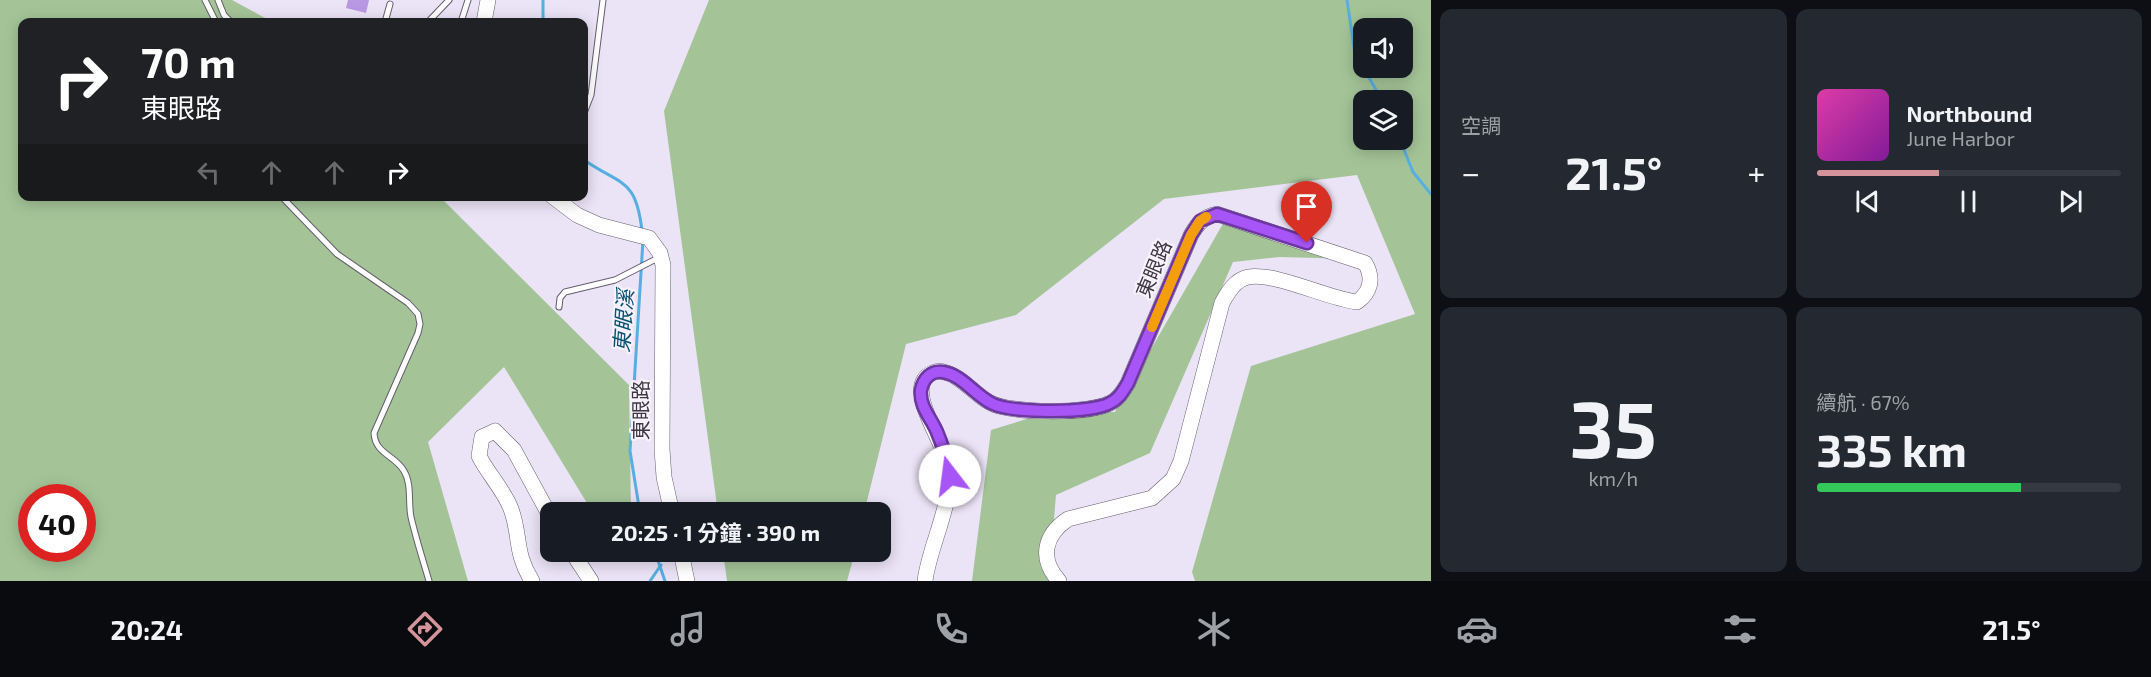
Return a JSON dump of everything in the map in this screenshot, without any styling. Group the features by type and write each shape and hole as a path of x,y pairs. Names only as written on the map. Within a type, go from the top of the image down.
{"street":[{"path":"485,18 488,0"},
{"path":"556,201 588,220 649,238 661,256"},
{"name":"東眼路","path":"925,581 950,476 936,431 922,404 921,391 924,380 933,372 944,372 955,376 990,403 1017,411 1097,408 1110,404 1119,397 1128,383 1191,235 1200,221 1208,216 1217,214 1365,263 1371,272 1370,286 1366,296 1357,302 1340,300 1265,277 1247,277 1236,282 1222,303 1181,461 1173,479 1152,498 1068,519 1058,526 1046,554 1049,570 1059,581"},
{"name":"東眼路","path":"661,256 662,449 664,477 670,502"},
{"path":"532,581 519,554 514,518 508,502 479,456 482,436 495,431 514,450 542,502"},
{"path":"579,562 591,581"},
{"path":"683,562 687,581"}],"lane":[{"path":"205,0 214,18"},
{"path":"218,0 227,18"},
{"path":"432,18 449,0"},
{"path":"463,18 468,0"},
{"path":"588,102 591,95 603,0"},
{"path":"386,18 390,4"},
{"path":"286,201 337,254 408,303 418,314 420,324 418,333 374,433 374,442 406,473 412,520 429,581"},
{"path":"559,307 560,298 565,292 615,280 661,256"}],"green space":[{"path":"0,0 232,0 265,18 18,18 18,201 444,201 629,385 631,502 586,502 504,367 428,442 468,581 0,581"},
{"path":"709,0 1431,0 1431,581 1195,581 1192,572 1251,366 1415,314 1357,175 1164,199 1016,315 906,344 867,502 717,502 664,111"},
{"path":"1228,215 1354,259 1280,257 1233,262 1150,453 1056,495 1050,566 1058,581 972,581 991,430 1050,412 1115,412"},
{"path":"724,562 852,562 847,581 727,581"}],"building":[{"path":"348,0 369,0 366,13 346,8"}],"waterway":[{"name":"東眼溪","path":"543,0 543,18"},
{"path":"1347,0 1355,54 1376,90"},
{"path":"1404,150 1413,172 1431,194"},
{"name":"東眼溪","path":"588,162 625,185 631,192 636,201 642,231"},
{"name":"東眼溪","path":"638,502 630,451 643,240"},
{"name":"東眼溪","path":"658,562 665,581"},
{"path":"650,581 661,565"}],"slow traffic":[{"path":"1152,327 1191,235 1200,221 1206,217"}],"route":[{"path":"950,476 948,463 936,431 922,404 921,391 924,380 933,372 944,372 955,376 990,403 1017,411 1097,408 1110,404 1119,397 1128,383 1191,235 1200,221 1217,214 1307,243"}]}
